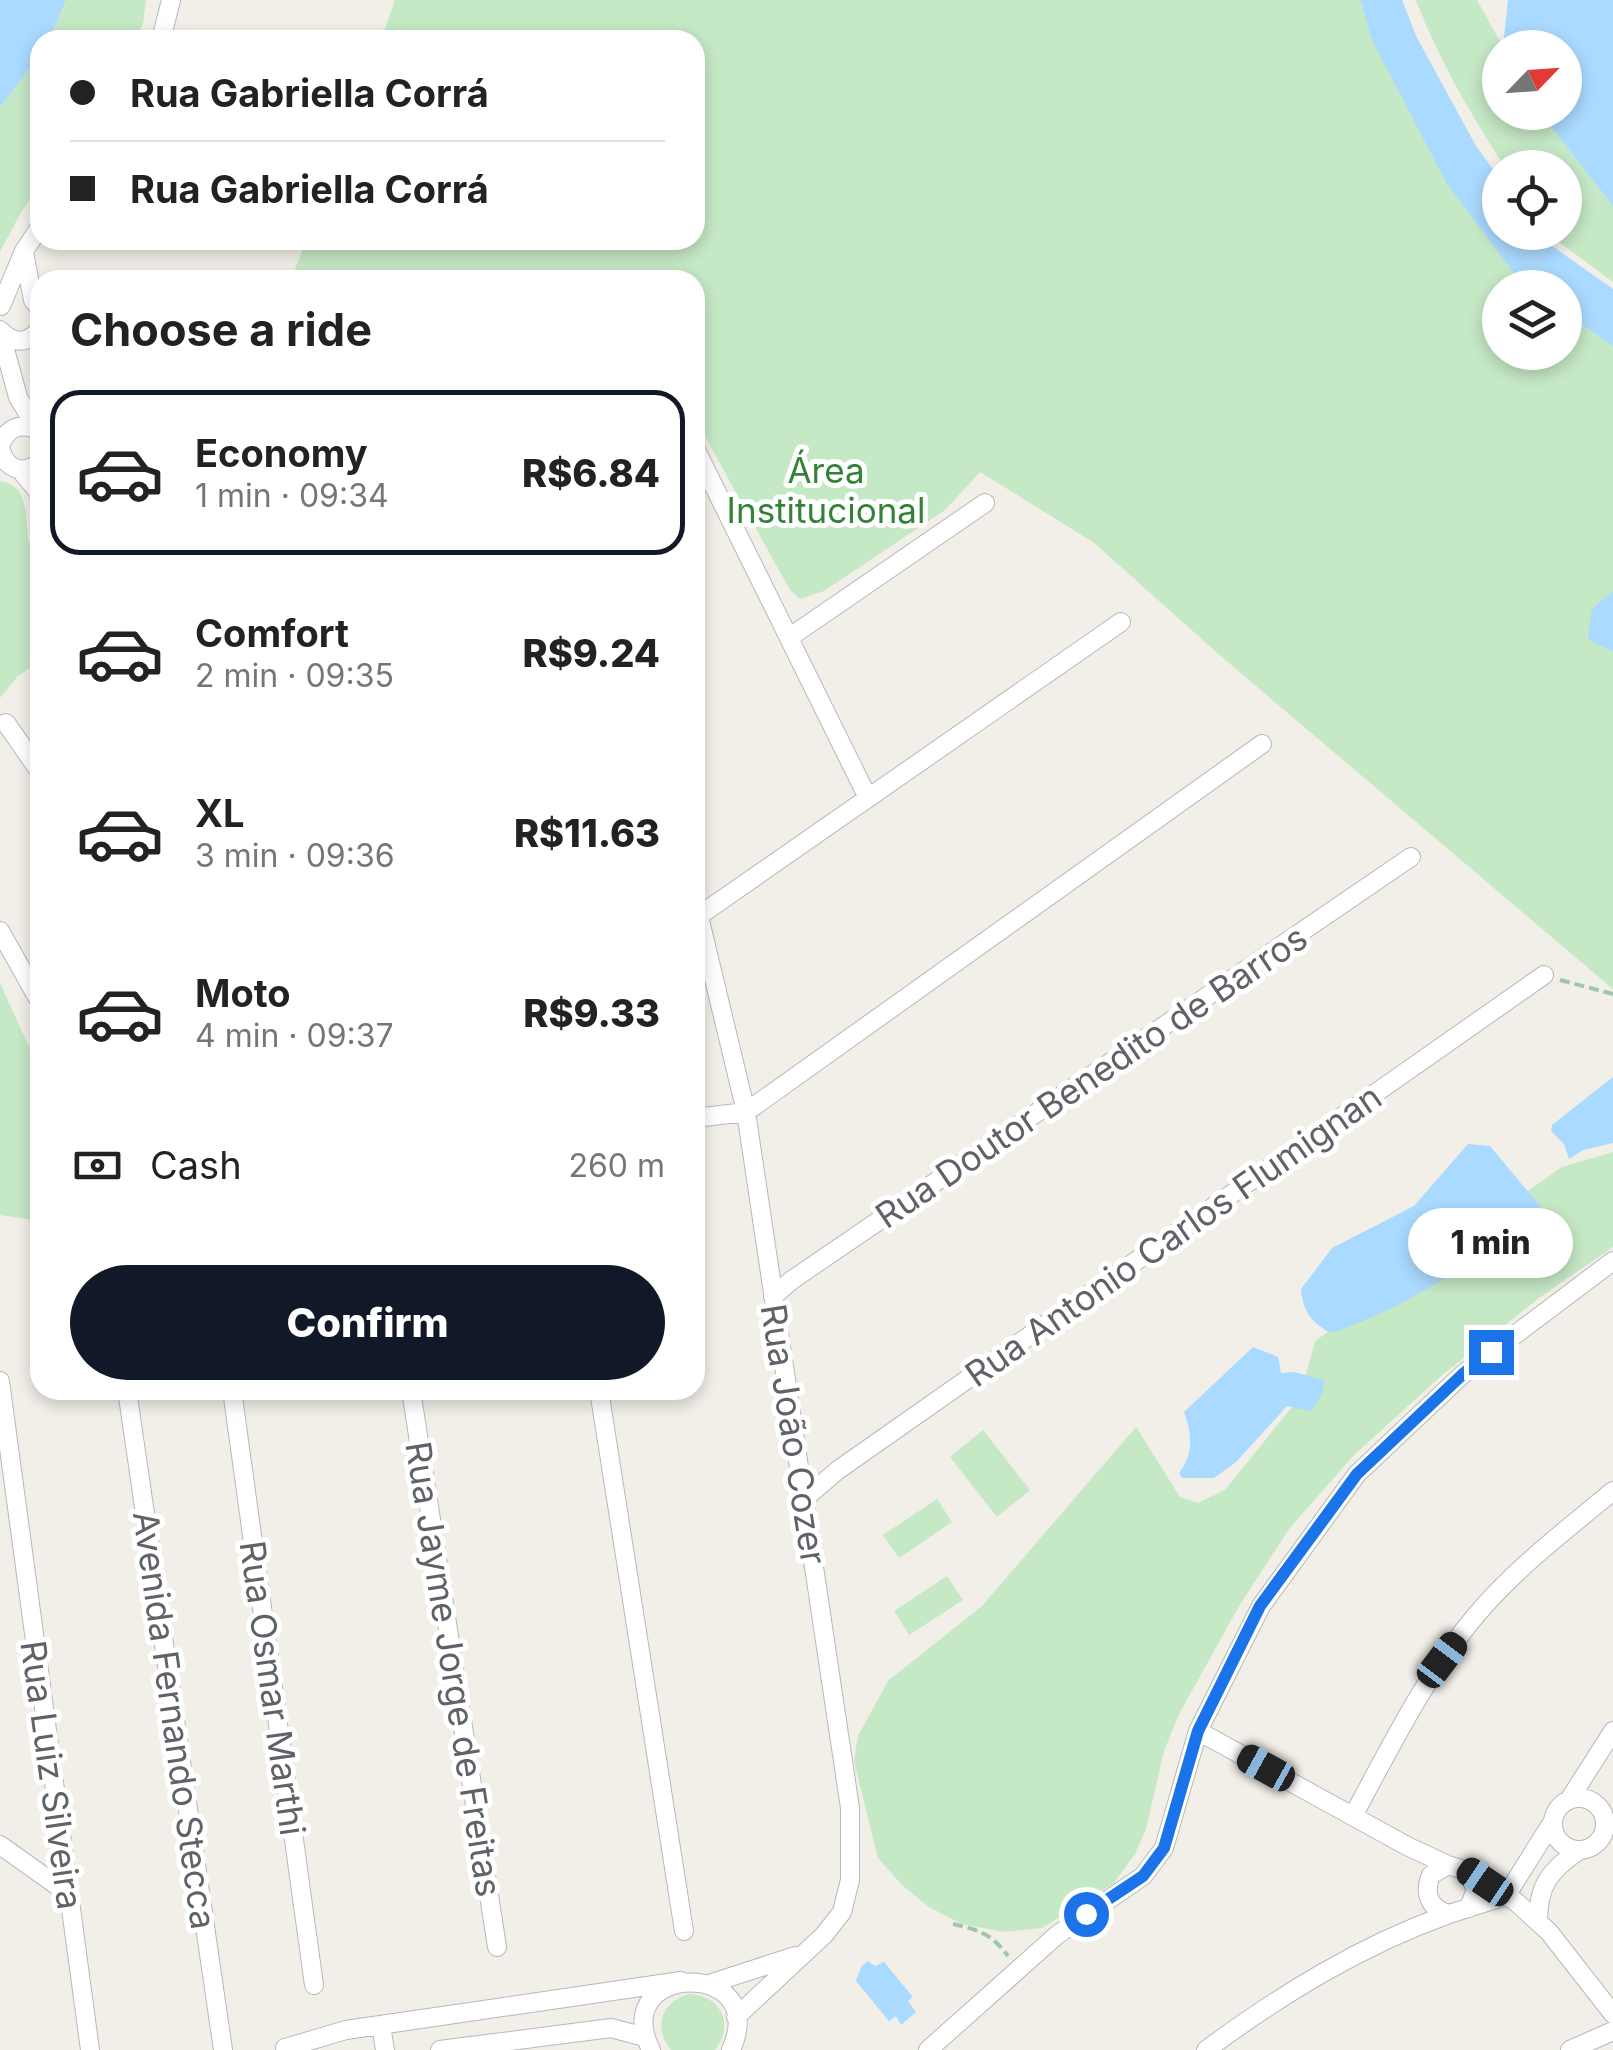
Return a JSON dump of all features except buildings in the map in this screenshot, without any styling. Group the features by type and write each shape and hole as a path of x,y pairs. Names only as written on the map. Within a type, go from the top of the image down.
{"street":[{"path":"164,30 172,0"},
{"path":"1,307 30,242"},
{"path":"24,251 30,278"},
{"path":"1,307 10,298 22,296 30,301"},
{"path":"0,330 18,342 30,336"},
{"path":"0,330 18,396 30,418"},
{"path":"14,376 30,346"},
{"path":"13,427 18,396"},
{"path":"30,428 13,427 0,446 10,468 30,485"},
{"path":"705,468 868,798"},
{"path":"790,637 985,503"},
{"path":"705,902 868,798 1121,622"},
{"path":"6,724 30,758"},
{"path":"705,1117 746,1112 1262,744"},
{"name":"Rua Doutor Benedito de Barros","path":"773,1296 1410,857"},
{"path":"0,931 30,984"},
{"name":"Rua João Cozer","path":"705,940 746,1112 850,1808 852,1856 842,1912 824,1935 736,2017"},
{"name":"Rua Antonio Carlos Flumignan","path":"804,1499 838,1470 1544,974"},
{"path":"928,2050 1057,1935 1143,1876 1164,1848 1198,1731 1260,1606 1357,1474 1463,1374 1613,1261"},
{"name":"Rua Luiz Silveira","path":"0,1381 90,2050"},
{"name":"Avenida Fernando Stecca","path":"128,1400 223,2050"},
{"name":"Rua Osmar Marthi","path":"233,1400 314,1986"},
{"name":"Rua Jayme Jorge de Freitas","path":"414,1400 497,1947"},
{"path":"601,1400 684,1930"},
{"path":"1353,1816 1442,1660 1478,1612 1539,1552 1613,1492"},
{"path":"1198,1731 1407,1846 1467,1871 1506,1896 1550,1932 1613,2014"},
{"path":"1206,2050 1257,2012 1333,1966 1410,1928 1506,1896 1556,1812 1569,1800 1613,1731"},
{"path":"1538,1922 1538,1897 1549,1875 1578,1850 1594,1846 1609,1825 1595,1803 1587,1799 1569,1800"},
{"path":"1553,1820 1557,1838 1563,1845 1578,1850"},
{"path":"0,1844 66,1892"},
{"path":"1407,1846 1440,1912 1450,1914"},
{"path":"1410,1928 1431,1875 1448,1865"},
{"path":"1467,1871 1476,1889 1469,1908"},
{"name":"Rua João Cozer","path":"709,1984 800,1954"},
{"path":"440,2050 520,2045 611,2028 647,2046 647,2010 672,1984"},
{"path":"286,2049 346,2030 672,1984 709,1984 727,1997 736,2017 736,2038 731,2050"},
{"path":"286,2049 383,2041 468,2015"},
{"path":"468,2015 480,2023 485,2047"},
{"path":"1570,2050 1613,2031"}],"path":[{"path":"1544,974 1613,994"},
{"path":"954,1924 995,1938 1017,1968"}],"green space":[{"path":"66,0 146,0 140,30 53,30"},
{"name":"Área Institucional","path":"395,0 1360,0 1372,40 1482,219 1482,250 1501,250 1513,270 1482,270 1482,370 1582,370 1582,325 1613,346 1613,989 1223,658 1093,542 980,472 945,510 824,591 800,599 790,590 705,436 705,270 295,270 302,250 705,250 705,30 384,30"},
{"path":"1416,0 1477,0 1494,30 1482,30 1482,130 1553,130 1569,150 1494,150 1480,127 1456,86"},
{"path":"30,68 30,200 0,252 0,107"},
{"path":"1582,167 1613,206 1613,282 1570,250 1582,250"},
{"path":"0,481 16,488 24,502 30,543 30,668 0,698"},
{"path":"0,983 30,1049 30,1220 0,1215"},
{"path":"1613,1152 1613,1247 1539,1298 1440,1377 1354,1455 1289,1529 1239,1606 1179,1714 1164,1751 1146,1829 1135,1854 1113,1884 1042,1928 1005,1932 962,1924 929,1907 902,1885 878,1858 854,1761 858,1736 888,1681 982,1606 1136,1427 1180,1497 1198,1503 1225,1490 1300,1397 1315,1341 1562,1167"},
{"path":"983,1430 1030,1490 997,1517 950,1457"},
{"path":"937,1499 952,1522 899,1558 883,1535"},
{"path":"947,1576 963,1600 909,1635 894,1611"},
{"path":"689,1994 709,2000 722,2013 724,2031 715,2050 671,2050 665,2041 661,2024 666,2009"}],"water":[{"path":"0,0 66,0 53,30 30,30 30,68 0,107"},
{"path":"1360,0 1402,0 1416,36 1482,154 1482,231 1447,184 1372,40"},
{"path":"1508,0 1613,0 1613,206 1582,167 1582,150 1569,150 1553,130 1582,130 1582,30 1505,30"},
{"path":"1496,250 1558,250 1613,289 1613,346 1582,325 1582,270 1512,270"},
{"path":"1613,591 1613,652 1588,639 1592,609"},
{"path":"1613,1077 1613,1143 1583,1150 1569,1159 1564,1144 1551,1131 1552,1125"},
{"path":"1468,1144 1490,1146 1545,1212 1387,1310 1330,1333 1317,1324 1306,1309 1301,1289 1332,1248 1414,1206"},
{"path":"1253,1347 1278,1357 1281,1373 1294,1372 1324,1380 1323,1392 1311,1411 1287,1406 1236,1462 1214,1478 1182,1478 1179,1473 1190,1444 1184,1412"},
{"path":"868,1961 875,1966 884,1962 913,1997 908,2001 916,2012 901,2025 896,2016 889,2021 856,1981"}],"route":[{"path":"1086,1914 1143,1876 1164,1848 1198,1731 1260,1606 1357,1474 1491,1352"}]}
